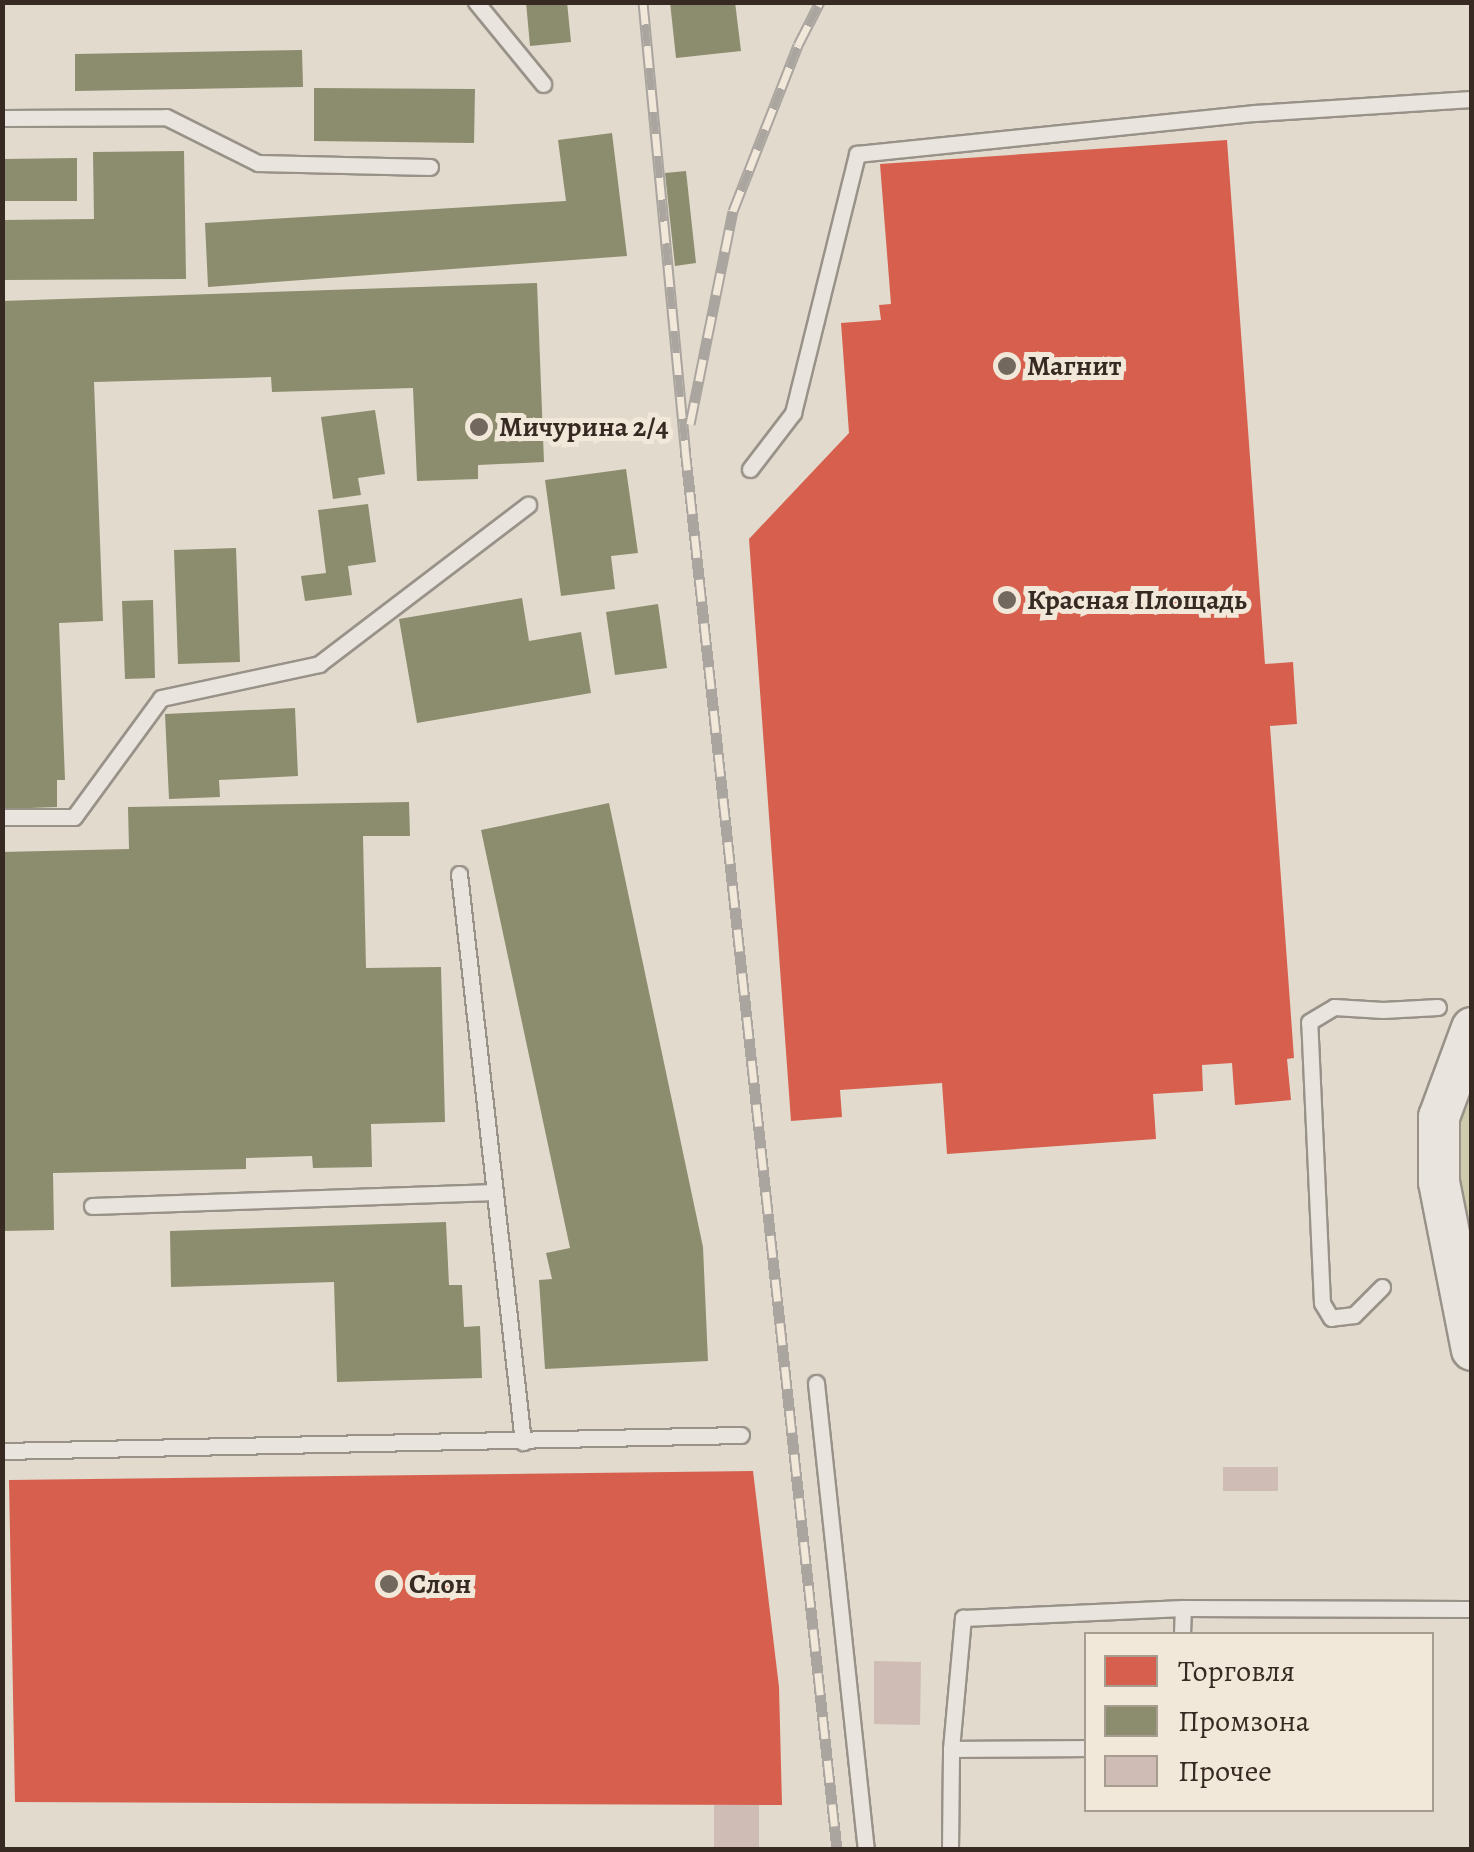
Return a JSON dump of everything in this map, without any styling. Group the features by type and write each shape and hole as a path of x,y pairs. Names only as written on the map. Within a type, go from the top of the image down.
{"street":[{"path":"1455,1017 1439,1117 1440,1182 1472,1350"}],"lane":[{"path":"476,2 543,84"},
{"path":"750,468 794,413 857,154 1255,113 1472,98"},
{"path":"2,118 166,117 258,162 430,166"},
{"path":"2,817 74,817 161,698 318,664 528,505"},
{"path":"459,874 523,1442"},
{"path":"1382,1287 1354,1315 1331,1318 1322,1302 1309,1022 1334,1006 1455,1017"},
{"path":"92,1206 495,1192"},
{"path":"816,1383 866,1850"},
{"path":"2,1451 741,1434"},
{"path":"950,1850 951,1749 963,1618 1183,1608 1472,1609"},
{"path":"1182,1632 1183,1608"},
{"path":"951,1749 1084,1748"}],"shaded area":[{"path":"1471,1028 1471,1350 1439,1182"}],"building: Торговля":[{"name":"Красная Площадь","path":"1227,140 1265,664 1293,662 1297,724 1270,726 1294,1058 1287,1059 1291,1100 1235,1105 1232,1063 1202,1065 1203,1091 1153,1094 1156,1139 947,1154 942,1083 840,1090 842,1117 791,1121 749,539 849,433 841,323 881,320 879,305 891,304 880,164"},
{"name":"Слон","path":"753,1471 779,1687 782,1805 15,1802 9,1480"}],"building: Промзона":[{"path":"526,2 567,2 571,42 530,46"},
{"path":"670,2 735,2 741,51 676,58"},
{"path":"302,50 303,87 75,91 75,54"},
{"path":"314,88 475,89 474,143 314,141"},
{"path":"612,133 627,256 208,287 205,223 566,201 558,140"},
{"path":"184,151 186,279 2,280 2,220 94,219 93,152"},
{"path":"77,158 77,201 5,201 4,159"},
{"path":"686,171 696,263 675,266 665,173"},
{"name":"Мичурина 2/4","path":"537,283 544,462 478,465 478,479 417,481 413,388 272,392 271,377 94,382 103,621 59,623 65,780 57,780 57,807 2,809 2,301"},
{"path":"375,410 385,474 358,478 361,495 333,499 321,417"},
{"path":"626,469 638,553 611,556 615,589 561,596 545,480"},
{"path":"368,504 376,562 348,566 352,595 305,601 301,576 326,573 318,510"},
{"path":"236,548 240,662 178,664 174,550"},
{"path":"522,598 529,641 581,632 591,693 417,723 399,619"},
{"path":"153,600 155,678 125,679 122,601"},
{"path":"658,604 667,668 615,675 606,612"},
{"path":"295,708 298,776 219,780 220,797 169,799 165,714"},
{"path":"409,802 410,836 363,836 366,968 441,967 445,1122 371,1124 372,1167 313,1168 312,1156 246,1158 246,1169 53,1173 54,1230 2,1231 2,852 129,849 128,807"},
{"path":"609,803 703,1247 708,1361 545,1369 539,1280 552,1279 546,1253 570,1248 481,830"},
{"path":"446,1222 449,1285 462,1285 464,1327 480,1326 482,1378 337,1382 334,1282 171,1287 170,1231"}],"building: Прочее":[{"path":"1223,1467 1278,1467 1278,1491 1223,1491"},
{"path":"874,1661 921,1662 920,1725 874,1724"},
{"path":"714,1805 759,1805 759,1850 714,1850"}],"railway":[{"path":"643,2 685,448 837,1850"},
{"path":"690,424 733,211 798,45 820,2"}],"place":[{"name":"Магнит","path":"1007,366"},
{"name":"Мичурина 2/4","path":"479,427"},
{"name":"Красная Площадь","path":"1007,600"},
{"name":"Слон","path":"389,1584"}]}
